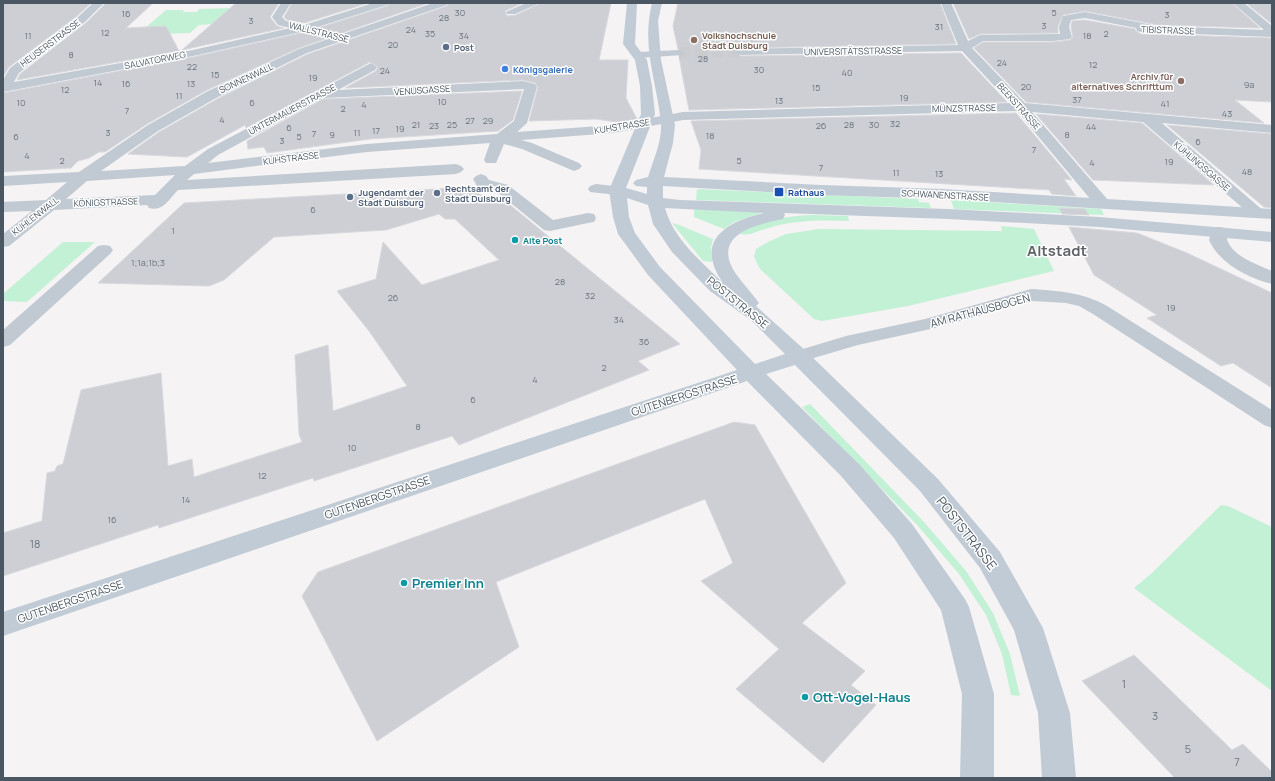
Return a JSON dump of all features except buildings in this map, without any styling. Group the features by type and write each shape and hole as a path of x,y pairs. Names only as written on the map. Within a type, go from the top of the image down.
{"main road":[{"path":"632,3 629,44 641,60 646,86 648,114 656,121"},
{"path":"657,3 653,21 656,121 617,188 621,217 627,234 654,271 751,372 850,470 898,525 955,607 978,694 977,778"},
{"name":"POSTSTRASSE","path":"656,121 668,125 666,143 655,181 655,202 661,224 678,248 717,287 759,317 800,356 929,485 990,560 1028,628 1054,713 1059,778"},
{"name":"SCHWANENSTRASSE","path":"617,188 655,181 1102,203 1267,215"},
{"name":"SCHWANENSTRASSE","path":"617,188 655,202 688,206 1092,221 1272,237"},
{"name":"SCHWANENSTRASSE","path":"759,317 721,263 719,254 724,238 731,231 740,226 770,216 823,210"},
{"path":"1219,232 1267,215"},
{"path":"751,372 800,356"},
{"name":"GUTENBERGSTRASSE","path":"3,624 751,372"}],"street":[{"name":"HEUSERSTRASSE","path":"5,86 14,71 82,19 99,3"},
{"name":"WALLSTRASSE","path":"286,3 277,18 282,22 344,37 357,42"},
{"name":"SALVATORWEG","path":"5,86 194,53 305,28 383,3"},
{"name":"SONNENWALL","path":"67,190 83,176 153,128 213,94 303,51 443,3"},
{"path":"511,12 535,3"},
{"name":"BEEKSTRASSE","path":"946,3 965,47 1021,107 1102,203"},
{"path":"1238,3 1272,33"},
{"path":"965,47 980,38 1066,37 1064,27 1067,18 1085,15 1155,29"},
{"path":"1064,27 1079,28"},
{"name":"TIBISTRASSE","path":"1094,28 1272,33"},
{"name":"UNIVERSITÄTSSTRASSE","path":"741,52 931,50 965,47"},
{"path":"638,55 679,53"},
{"name":"UNTERMAUERSTRASSE","path":"158,202 189,170 213,152 372,67"},
{"name":"VENUSGASSE","path":"320,94 377,93 523,85 530,87 520,123 499,139"},
{"name":"MÜNZSTRASSE","path":"656,121 683,116 1021,107 1272,129"},
{"name":"KUHSTRASSE","path":"579,118 589,131"},
{"name":"KÜHLINGSGASSE","path":"1147,118 1267,215"},
{"name":"KUHSTRASSE","path":"83,176 189,170 366,148 499,139 613,129 656,121"},
{"path":"490,160 499,139"},
{"name":"KUHSTRASSE","path":"499,139 527,146 574,166"},
{"name":"KUHSTRASSE","path":"173,186 456,169"},
{"path":"3,181 83,176"},
{"path":"481,179 482,183 502,188 550,226 588,218"},
{"path":"596,189 617,188"},
{"name":"KUHLENWALL","path":"5,240 67,190"},
{"name":"KÖNIGSTRASSE","path":"3,207 51,204 158,202"},
{"path":"1219,232 1217,238 1218,244 1235,260 1272,278"},
{"path":"3,341 104,250"},
{"name":"AM RATHAUSBOGEN","path":"800,356 853,340 928,324 1031,295 1067,297 1086,302 1100,310 1272,420"}],"green space":[{"path":"230,8 214,24 199,25 190,33 137,35 166,10 197,12 199,9"},
{"path":"697,189 918,199 919,202 929,203 931,208 696,200"},
{"path":"951,200 1101,209 1104,215 954,209"},
{"path":"694,208 764,212 734,222 724,229 694,217"},
{"path":"793,216 848,216 849,221 796,222 775,226 748,234 738,233 764,222"},
{"path":"672,223 713,239 711,247 712,262 703,261"},
{"path":"1001,226 1034,229 1054,271 908,306 822,321 814,319 760,269 754,257 756,249 786,234 819,229 1002,231"},
{"path":"63,242 95,242 27,302 3,301 3,294"},
{"path":"810,404 924,522 966,571 993,613 1010,654 1020,696 1011,695 1002,654 986,615 959,574 918,526 802,407"},
{"path":"1221,505 1228,506 1272,527 1272,691 1134,588 1152,573"}],"tunnel":[{"path":"679,53 741,52"}],"place":[{"name":"Volkshochschule Stadt Duisburg","path":"694,40"},
{"name":"Post","path":"446,47"},
{"name":"Königsgalerie","path":"505,69"},
{"name":"Archiv für alternatives Schrifttum","path":"1181,81"},
{"name":"Rathaus","path":"779,192"},
{"name":"Rechtsamt der Stadt Duisburg","path":"437,193"},
{"name":"Jugendamt der Stadt Duisburg","path":"350,197"},
{"name":"Alte Post","path":"515,240"},
{"name":"Premier Inn","path":"404,583"},
{"name":"Ott-Vogel-Haus","path":"805,697"}],"district":[{"name":"Altstadt","path":"1057,250"}]}
